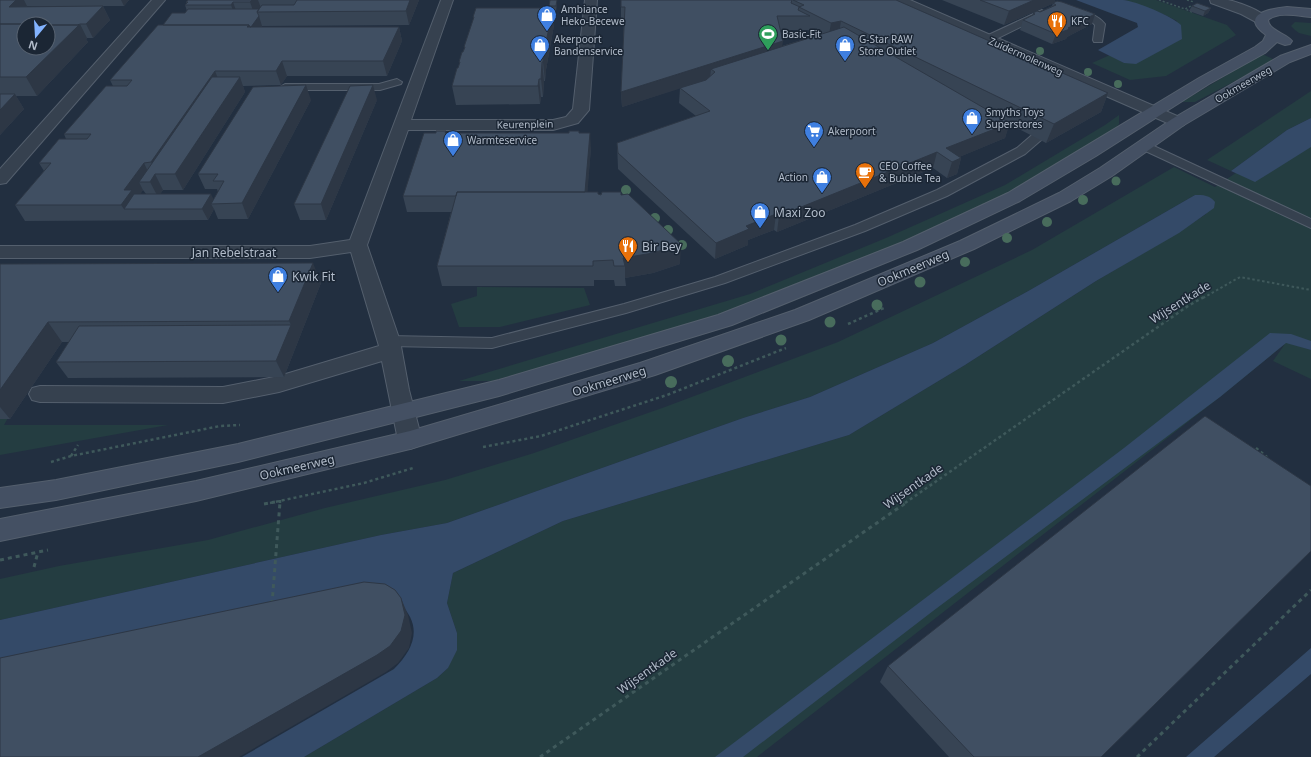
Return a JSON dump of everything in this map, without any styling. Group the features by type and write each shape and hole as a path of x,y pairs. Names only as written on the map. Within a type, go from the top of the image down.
{"main road":[{"path":"1277,11 1293,10 1311,13"},
{"name":"Ookmeerweg","path":"407,425 499,388 725,320 876,260 1014,197 1204,81 1260,50 1269,43 1264,16 1277,11"},
{"path":"1267,27 1286,41 1311,49"},
{"name":"Ookmeerweg","path":"0,498 56,490 238,453 407,425 647,369 802,315 967,245 1065,197 1106,172 1178,122 1285,59 1311,49"},
{"path":"0,530 196,491 240,466 407,425"}],"street":[{"path":"0,179 158,0"},
{"path":"407,425 390,345 358,245 447,0"},
{"name":"Keurenplein","path":"402,125 553,125 572,120 581,110 591,0"},
{"name":"Zuidermolenweg","path":"898,0 1154,112"},
{"path":"1216,0 1246,11 1267,27"},
{"path":"1240,0 1277,11"},
{"path":"1154,112 1178,122"},
{"name":"Jan Rebelstraat","path":"0,252 310,252 358,245"},
{"path":"40,394 223,395 279,384 390,345"}],"lane":[{"path":"988,39 1051,8"},
{"path":"1063,8 1098,22 1100,24 1098,40"},
{"path":"296,79 386,79 397,82 418,82"},
{"path":"276,87 380,87 397,82"},
{"path":"390,345 492,343 626,308 720,280 860,228 942,193 1022,152 1036,138 1060,123"},
{"path":"1143,145 1311,224"}],"path":[{"path":"1159,0 1185,9"},
{"name":"Wijsentkade","path":"540,757 1188,306 1240,277 1311,290"},
{"path":"1256,448 1268,458"},
{"path":"271,609 280,500"},
{"path":"1138,757 1311,590"}],"green space":[{"path":"1125,0 1156,0 1227,25 1236,35 1166,76 1130,80 1092,63 1110,55 1124,63 1177,21 1163,14"},
{"path":"1295,22 1311,23 1311,36 1299,33 1295,30 1291,26"},
{"path":"1262,54 1275,60 1195,102 1182,102"},
{"path":"1311,91 1311,118 1287,130 1231,171 1207,160"},
{"path":"1119,115 1119,124 1114,130 1015,190 929,232 771,296 722,313 602,350 492,381 459,381 750,294 886,238 1005,185"},
{"path":"1311,122 1311,347 1292,344 1311,350 1311,379 1273,361 1285,344 1220,397 757,757 304,757 437,678 448,668 457,633 447,603 453,573 563,521 849,435 965,365 1096,281 1179,232 1206,214 1195,195 1030,290 933,343 810,397 743,418 447,523 381,535 0,620 0,579 59,566 208,540 325,508 445,480 534,453 665,407 838,342 1032,250 1174,167 1215,187"},
{"path":"477,287 584,288 590,305 500,327 459,327 451,304 477,296"},
{"path":"0,416 9,416 4,425 168,425 0,455"}],"water":[{"path":"1076,0 1123,0 1145,6 1170,17 1181,25 1182,39 1136,64 1124,63 1098,50 1138,27 1137,23"},
{"path":"1311,118 1311,147 1255,182 1231,171 1287,130"},
{"path":"1195,195 1204,195 1211,198 1215,202 1214,208 1179,233 1096,281 965,365 849,435 563,521 453,573 447,603 457,633 457,650 448,668 437,678 304,757 242,757 394,669 407,653 411,645 414,628 407,611 399,603 0,668 0,620 381,535 447,523 743,418 810,397 933,343 1030,290"},
{"path":"1270,333 1291,334 1311,341 1311,350 1286,343 1220,397 933,611 743,757 715,757 1124,448"},
{"path":"1311,648 1311,674 1214,757 1186,757"}],"building":[{"path":"0,0 16,0 9,7 103,6 86,24 56,25 56,16 16,16 16,24 0,24"},
{"path":"188,0 252,0 250,2 233,2 231,5 185,5"},
{"path":"297,0 410,0 406,11 257,12 262,5 294,5"},
{"path":"550,0 557,0 556,6 549,6"},
{"path":"621,0 792,0 791,3 800,7 798,10 810,16 777,16 783,41 621,92 625,7 621,7"},
{"path":"793,0 896,0 1108,93 1054,124 841,21 831,23 799,7 804,5"},
{"path":"980,0 1034,0 1009,11"},
{"path":"1057,1 1095,14 1068,28 1070,29 1056,34 1023,20 1035,14 1033,13 1037,11 1040,12 1056,5 1053,3"},
{"path":"1197,3 1211,8 1205,11 1192,6"},
{"path":"476,8 553,8 542,62 541,79 539,79 538,86 452,86"},
{"path":"188,9 259,9 257,12 259,16 251,27 249,25 163,25 172,13 185,13"},
{"path":"0,24 16,24 16,56 47,56 26,77 0,77"},
{"path":"56,25 79,25 56,48"},
{"path":"158,25 249,25 247,27 399,27 383,61 282,61 276,71 215,71 151,162 144,163 124,190 132,190 121,205 15,205 51,163 39,163 59,139 87,139 91,134 64,134 106,86 127,86 132,80 110,80"},
{"name":"Akerpoort","path":"844,27 1010,123 946,148 961,158 952,162 937,152 779,216 776,214 746,226 749,229 716,243 618,153 617,143 710,111 680,88 706,80 715,72 711,69"},
{"path":"212,77 240,77 175,174 155,174 150,182 139,182"},
{"path":"306,85 242,203 211,204 224,181 213,181 218,174 198,174 253,87"},
{"path":"373,85 321,204 294,204 350,86"},
{"path":"0,94 15,94 0,110"},
{"path":"436,131 446,131 445,133 569,133 569,131 579,131 579,133 590,133 585,192 457,192 456,196 403,196 424,133 436,133"},
{"path":"457,192 598,192 598,194 601,195 602,192 621,192 621,195 628,194 681,244 653,253 623,258 625,266 614,266 613,260 593,261 593,266 437,266"},
{"path":"134,194 211,194 202,209 124,209"},
{"path":"313,263 289,321 48,322 0,390 0,264"},
{"path":"291,325 276,361 56,362 79,326"},
{"path":"1205,416 1311,486 1311,551 1101,757 974,757 888,666"},
{"path":"364,582 385,584 395,590 401,598 405,615 401,631 390,646 377,655 198,757 0,757 0,658"}],"place":[{"name":"Ambiance Heko-Becewe","path":"547,32"},
{"name":"KFC","path":"1057,38"},
{"name":"Basic-Fit","path":"768,51"},
{"name":"Akerpoort Bandenservice","path":"540,62"},
{"name":"G-Star RAW Store Outlet","path":"845,62"},
{"name":"Smyths Toys Superstores","path":"972,135"},
{"name":"Akerpoort","path":"814,148"},
{"name":"Warmteservice","path":"453,157"},
{"name":"CEO Coffee & Bubble Tea","path":"865,189"},
{"name":"Action","path":"822,194"},
{"name":"Maxi Zoo","path":"760,229"},
{"name":"Bir Bey","path":"628,263"},
{"name":"Kwik Fit","path":"278,293"}]}
